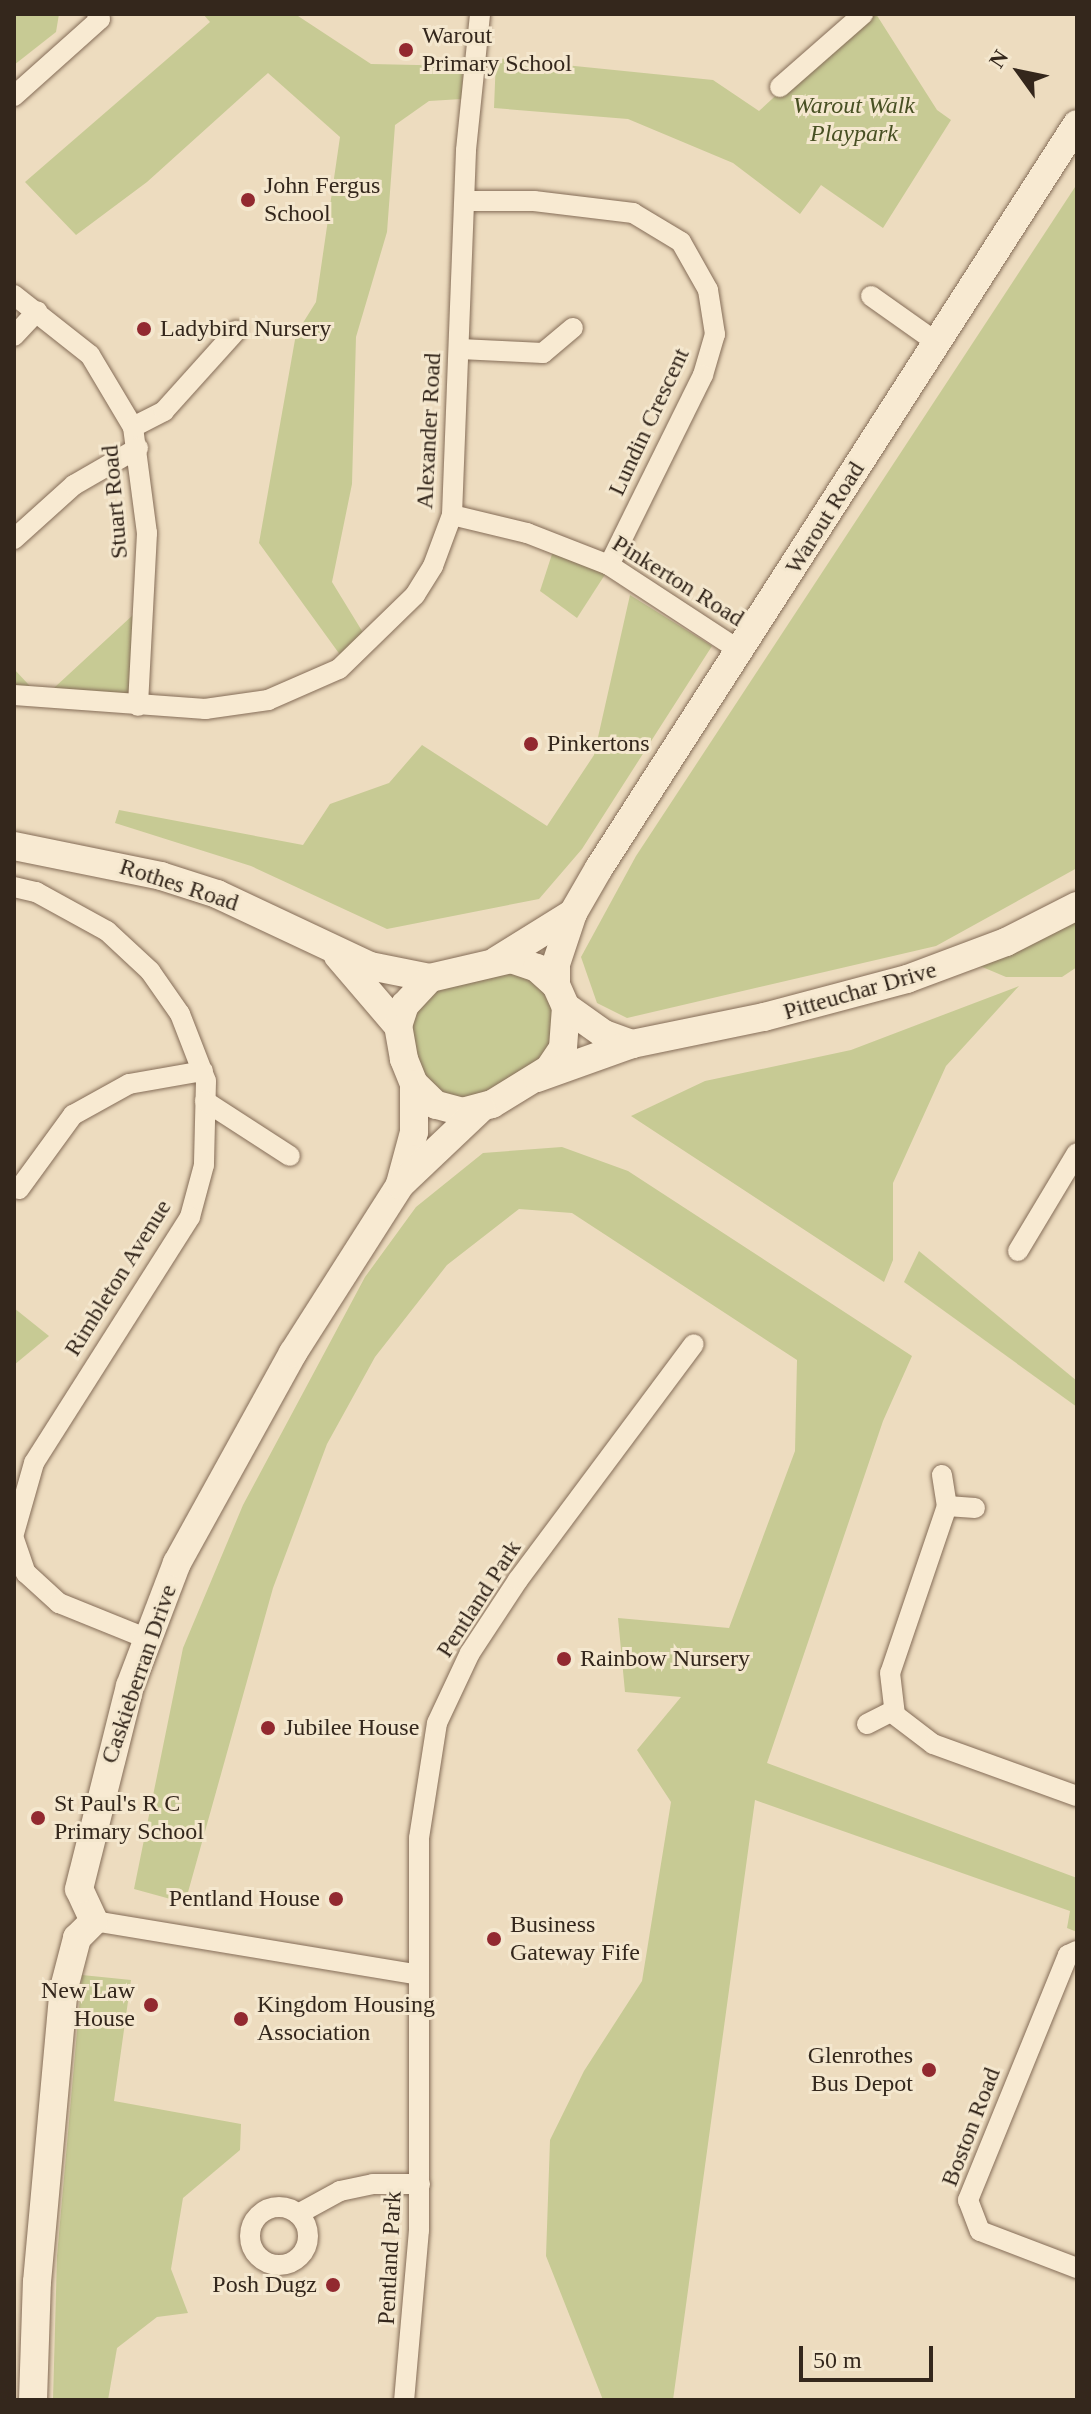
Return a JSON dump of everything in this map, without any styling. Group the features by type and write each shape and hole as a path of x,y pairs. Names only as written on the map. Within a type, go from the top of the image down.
{"street":[{"path":"14,96 100,19 97,14"},
{"name":"Alexander Road","path":"14,695 138,706 236,707 316,683 361,653 415,595 433,566 452,515 465,201 480,14"},
{"path":"780,87 863,14"},
{"name":"Warout Road","path":"573,913 1077,124"},
{"name":"Lundin Crescent","path":"465,201 534,201 633,213 681,242 706,285 715,334 703,375 609,565"},
{"name":"Stuart Road","path":"14,295 90,355 133,427 147,533 138,706"},
{"path":"871,296 936,342"},
{"path":"14,336 37,311"},
{"path":"460,349 543,353 573,328"},
{"path":"133,427 164,411 236,331"},
{"path":"14,539 74,485 138,448"},
{"name":"Pinkerton Road","path":"452,515 527,533 609,565 739,650"},
{"name":"Rothes Road","path":"14,846 128,866 217,894 335,953 370,966 430,978"},
{"name":"Rimbleton Avenue","path":"14,887 36,892 107,931 150,971 180,1014 203,1071 204,1165 190,1217 34,1463 14,1536 26,1573 59,1603 148,1639"},
{"name":"Pitteuchar Drive","path":"537,1078 632,1044 764,1017 907,979 1006,942 1077,906"},
{"path":"496,961 573,913"},
{"path":"335,953 398,1026 414,1084 425,1098 449,1110 481,1108 537,1078 563,1048 556,964 573,913"},
{"path":"398,1026 412,995 430,978 496,961 525,962 604,1034 632,1044"},
{"path":"19,1189 73,1115 129,1084 203,1071"},
{"name":"Caskieberran Drive","path":"400,1185 414,1132 414,1084"},
{"path":"205,1101 290,1156"},
{"name":"Caskieberran Drive","path":"94,1921 79,1889 84,1859 116,1727 177,1563 244,1437 400,1185 481,1108"},
{"path":"1018,1251 1076,1157"},
{"name":"Pentland Park","path":"404,2400 420,2184 419,1838 437,1723 470,1653 518,1580 694,1344"},
{"path":"942,1475 947,1506 895,1653 890,1673 893,1711 933,1744 1077,1796"},
{"path":"947,1506 975,1508"},
{"path":"867,1724 893,1711"},
{"path":"33,2400 39,2254 64,1988 77,1938 94,1921 419,1975"},
{"name":"Boston Road","path":"1077,1951 1068,1955 968,2200 980,2231 1077,2268"},
{"path":"298,2214 340,2191 373,2184 420,2184"}],"green space":[{"path":"14,14 59,14 56,32 14,65"},
{"path":"203,14 295,14 371,64 463,66 462,99 429,101 395,125 387,232 356,337 352,484 332,582 370,644 346,663 259,543 296,334 316,302 340,137 268,73 147,182 76,235 25,182 210,22"},
{"name":"Warout Walk Playpark","path":"864,14 876,14 937,110 951,120 883,228 821,185 800,214 733,163 628,119 494,108 496,58 713,80 759,111"},
{"path":"1077,184 1077,868 936,946 627,1018 597,1003 581,957 636,856"},
{"path":"554,548 606,573 577,618 540,591"},
{"path":"630,595 712,646 582,849 539,899 387,929 251,866 115,823 119,810 303,845 330,804 389,783 422,745 547,826 594,755"},
{"path":"147,602 138,706 42,700 14,695 14,669 42,699"},
{"path":"1077,921 1077,967 1062,977 1006,977 980,966"},
{"path":"506,971 539,983 553,1006 554,1035 544,1057 487,1095 453,1101 421,1076 411,1035 414,1010 430,991"},
{"path":"1019,986 946,1066 893,1183 893,1260 884,1282 631,1116 705,1081 851,1050"},
{"path":"562,1147 628,1171 912,1356 883,1421 767,1763 1077,1878 1077,1932 1067,1928 1070,1911 755,1800 673,2400 603,2400 546,2256 550,2140 584,2071 642,1981 671,1802 637,1750 681,1697 625,1692 618,1618 729,1628 795,1451 797,1360 572,1213 519,1209 447,1265 375,1357 327,1444 273,1588 185,1903 134,1889 183,1648 243,1505 365,1277 416,1207 483,1153"},
{"path":"919,1251 1077,1381 1077,1407 904,1282"},
{"path":"14,1308 49,1336 14,1365"},
{"path":"82,1975 131,1980 114,2101 241,2124 240,2150 183,2198 171,2269 188,2313 157,2317 117,2348 108,2400 53,2400 57,2256"}],"place":[{"name":"Warout Primary School","path":"406,50"},
{"name":"John Fergus School","path":"248,200"},
{"name":"Ladybird Nursery","path":"144,329"},
{"name":"Pinkertons","path":"531,744"},
{"name":"Rainbow Nursery","path":"564,1659"},
{"name":"Jubilee House","path":"268,1728"},
{"name":"St Paul's R C Primary School","path":"38,1818"},
{"name":"Pentland House","path":"336,1899"},
{"name":"Business Gateway Fife","path":"494,1939"},
{"name":"New Law House","path":"151,2005"},
{"name":"Kingdom Housing Association","path":"241,2019"},
{"name":"Glenrothes Bus Depot","path":"929,2070"},
{"name":"Posh Dugz","path":"333,2285"}]}
